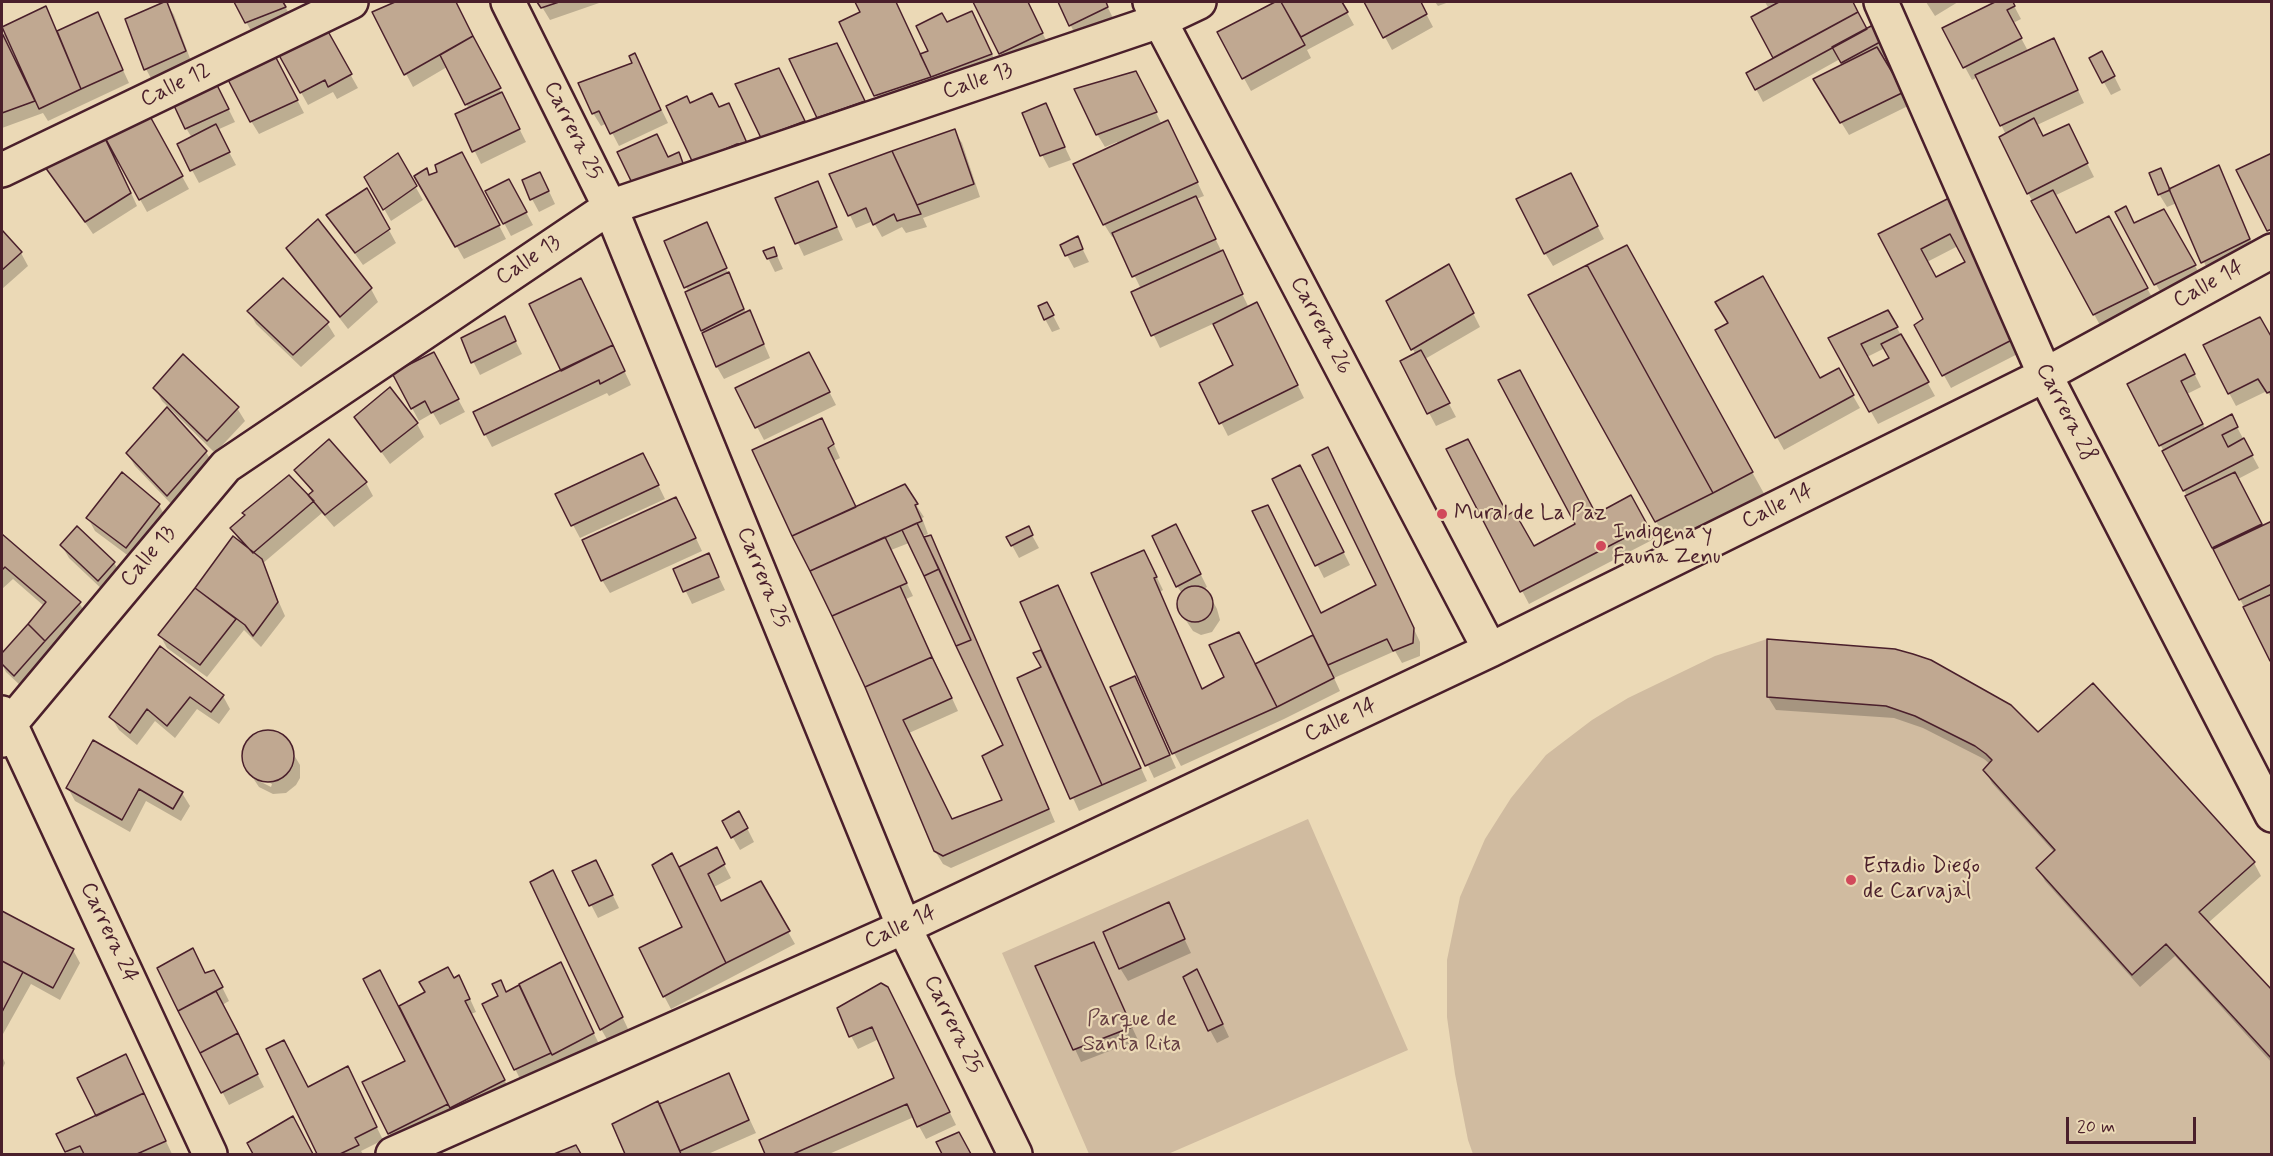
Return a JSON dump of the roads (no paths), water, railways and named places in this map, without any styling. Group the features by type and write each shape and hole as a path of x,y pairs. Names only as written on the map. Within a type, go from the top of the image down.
{"street":[{"name":"Calle 12","path":"2,170 351,2"},
{"name":"Carrera 25","path":"508,2 610,207 904,927 1015,1155"},
{"name":"Calle 13","path":"4,726 225,466 610,207 1154,11 1198,2"},
{"name":"Carrera 28","path":"1881,2 2044,375 2271,815"},
{"name":"Carrera 26","path":"1154,11 1490,650"},
{"name":"Calle 14","path":"393,1155 904,927 1490,650 2044,375 2271,251"},
{"name":"Carrera 24","path":"4,726 210,1155"}],"place":[{"name":"Mural de La Paz","path":"1442,514"},
{"name":"Indigena y Fauna Zenu","path":"1601,546"},
{"name":"Estadio Diego de Carvajal","path":"1851,880"}],"park label":[{"name":"Parque de Santa Rita","path":"1132,1032"}]}
